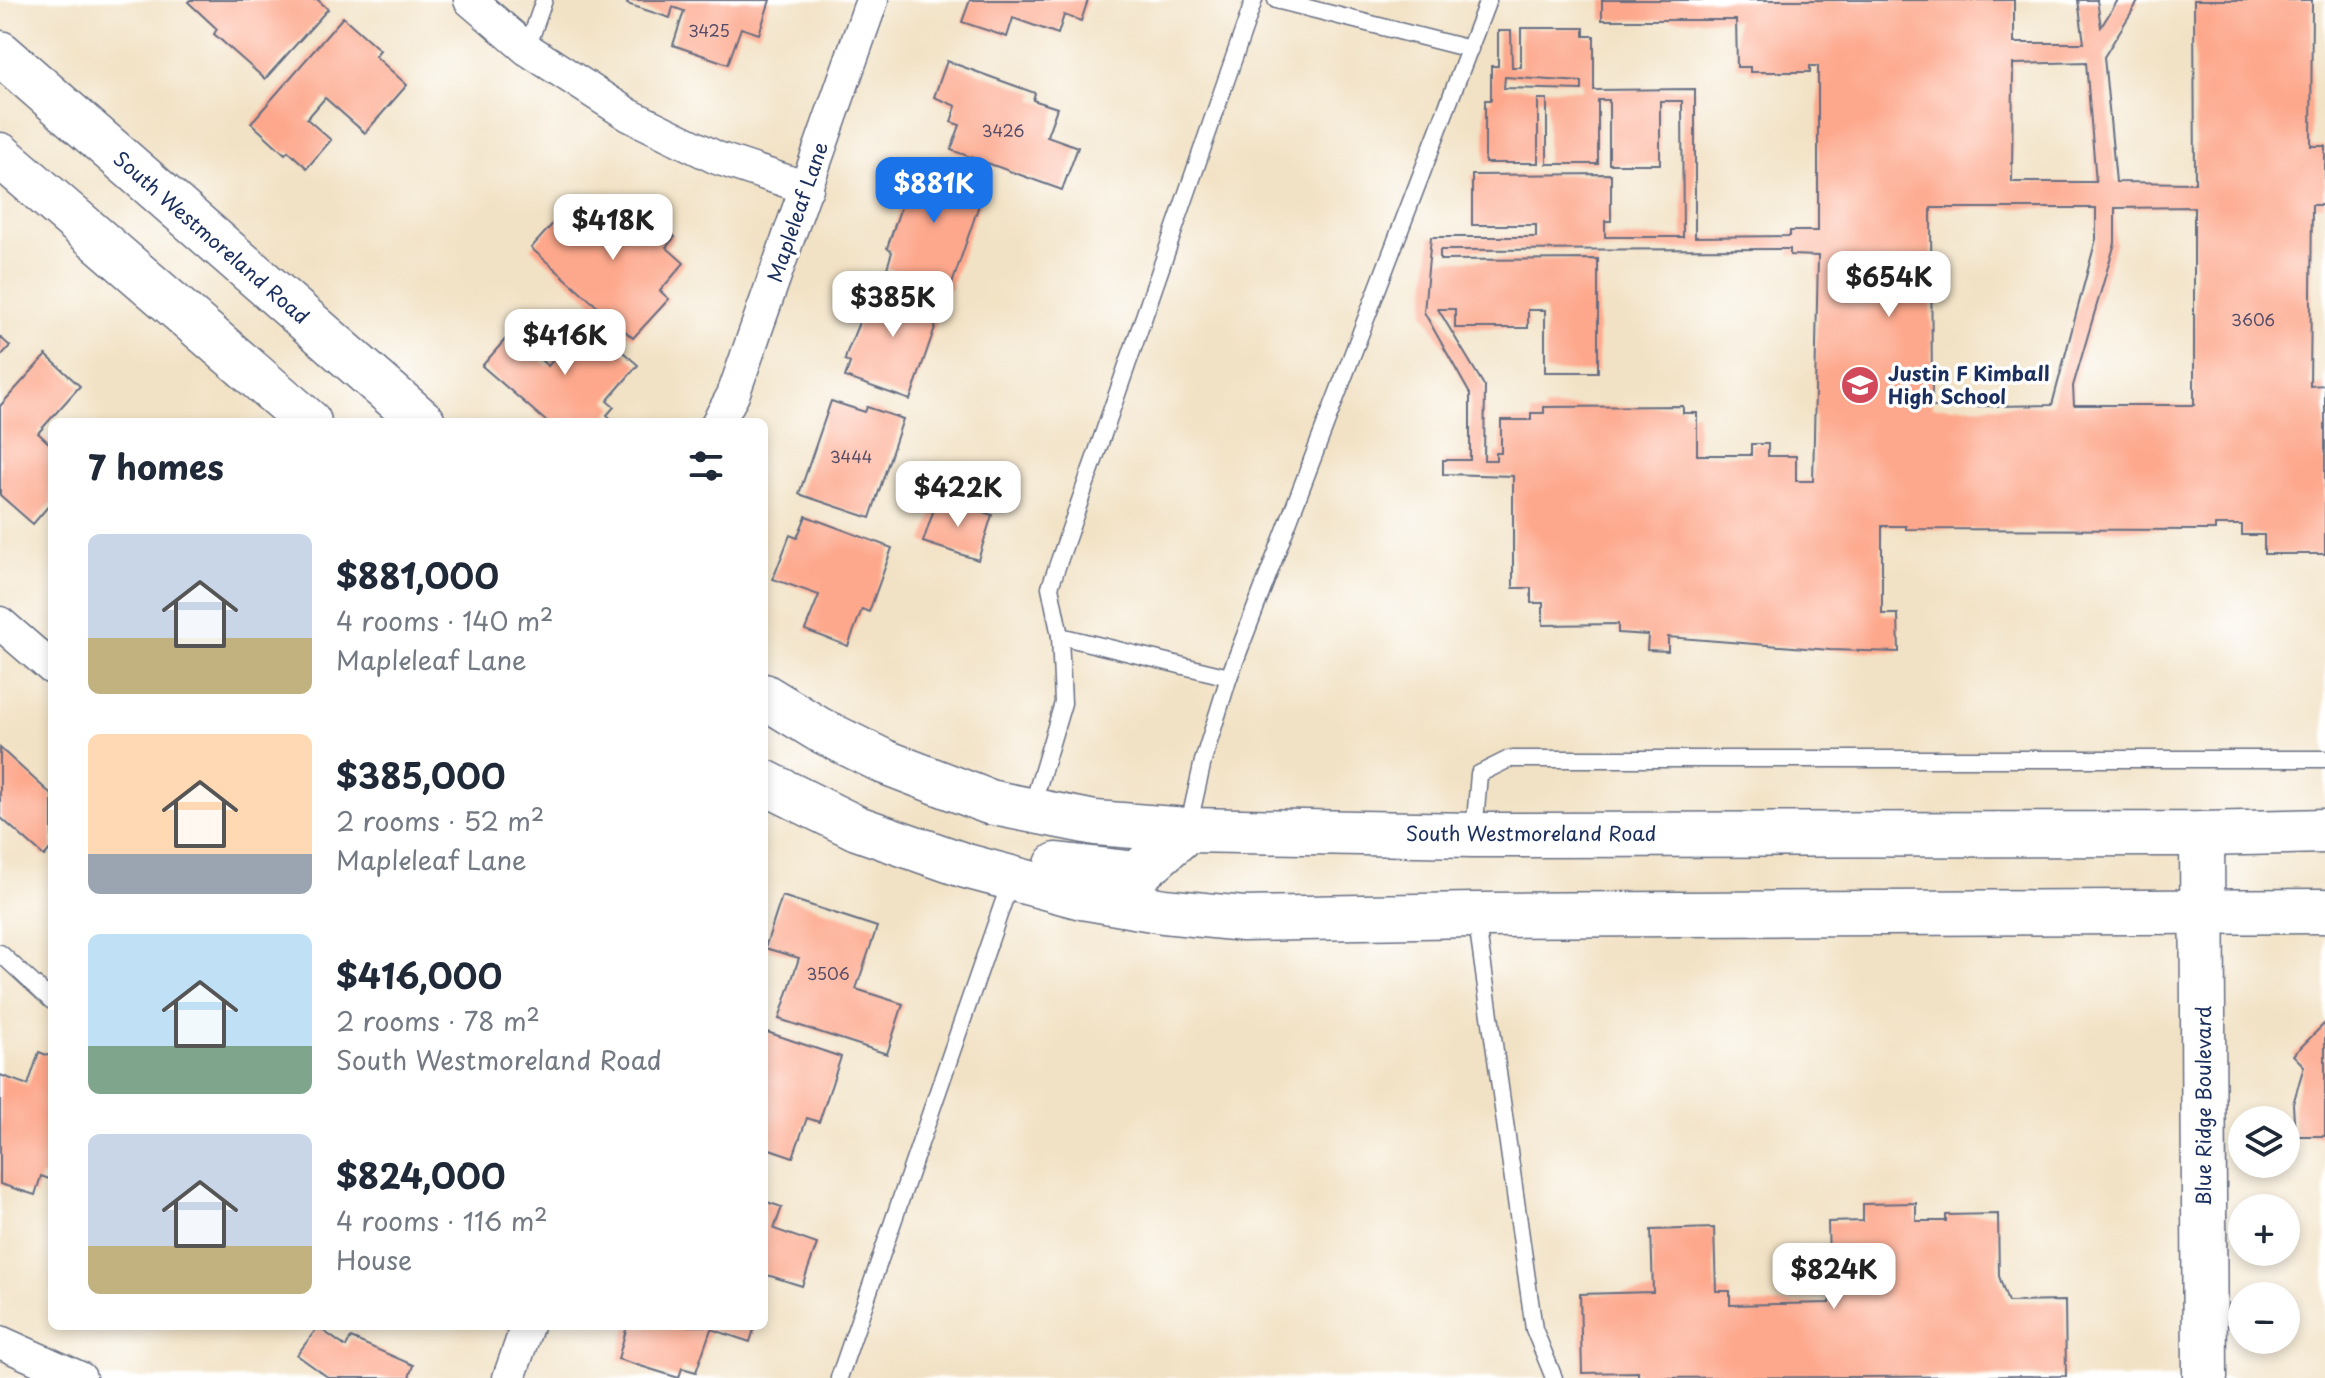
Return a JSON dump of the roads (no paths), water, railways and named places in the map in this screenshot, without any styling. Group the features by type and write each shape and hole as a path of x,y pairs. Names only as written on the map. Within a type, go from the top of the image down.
{"main road":[{"name":"South Westmoreland Road","path":"0,53 418,418"},
{"path":"0,155 304,418"},
{"name":"South Westmoreland Road","path":"768,698 818,729 885,762 989,802 1095,823 1187,830 1474,835 2202,834 2325,831"},
{"path":"768,784 857,828 966,866 1082,897 1137,907 1243,919 2325,911"},
{"path":"1011,878 1037,862 1137,874 1187,830"},
{"name":"Blue Ridge Boulevard","path":"2202,834 2205,1378"}],"street":[{"path":"470,0 527,49 629,115 717,158 807,188"},
{"name":"Mapleleaf Lane","path":"720,418 733,395 872,0"},
{"path":"0,623 48,665"},
{"path":"509,1378 526,1330"},
{"path":"0,1342 80,1378"}],"lane":[{"path":"527,49 544,0"},
{"path":"1031,811 1063,703 1060,636 1050,587 1254,0"},
{"path":"1276,0 1470,49"},
{"path":"1187,830 1203,761 1229,677 1488,0"},
{"path":"1060,636 1229,677"},
{"path":"1474,835 1479,774 1509,759 2325,759"},
{"path":"839,1378 1011,878"},
{"path":"1476,915 1534,1329 1554,1378"},
{"path":"0,953 48,997"}],"place":[{"name":"Justin F Kimball High School","path":"1860,385"}]}
